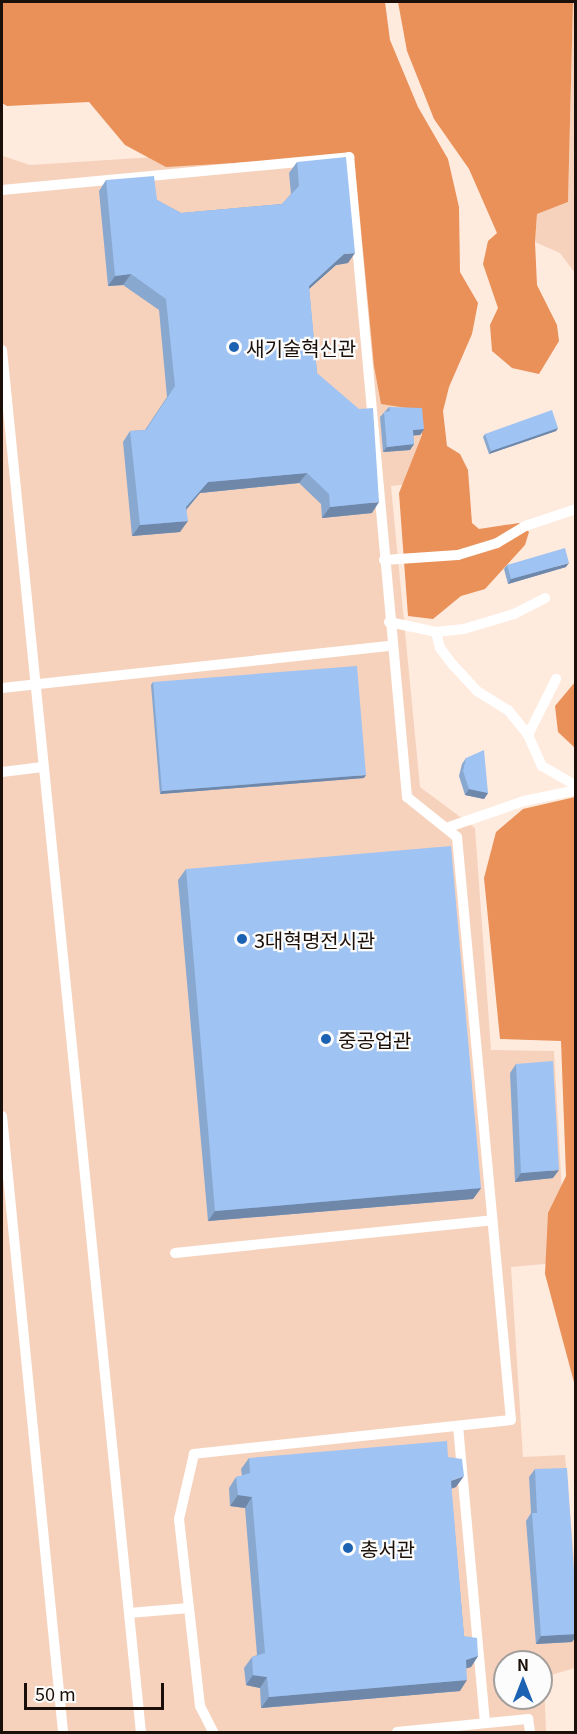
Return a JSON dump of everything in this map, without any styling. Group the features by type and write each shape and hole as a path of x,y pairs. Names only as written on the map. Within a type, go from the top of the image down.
{"lane":[{"path":"2,190 350,156 391,646 407,797 457,837 511,1420 194,1454 179,1519 200,1706 213,1732"},
{"path":"2,350 141,1732"},
{"path":"2,402 3,376"},
{"path":"384,560 458,555 496,543 525,526 576,509"},
{"path":"389,622 436,632 464,628 514,614 545,598"},
{"path":"436,632 440,648 453,665 477,691 508,710 528,735 542,766 576,788"},
{"path":"2,688 391,646"},
{"path":"528,735 556,679"},
{"path":"2,772 43,767"},
{"path":"446,828 524,801 576,788"},
{"path":"2,1116 63,1732"},
{"path":"176,1253 492,1220"},
{"path":"458,1426 485,1723"},
{"path":"129,1613 189,1608"},
{"path":"397,1732 528,1719 530,1732"}],"shaded area":[{"path":"2,2 385,2 390,40 418,107 448,159 459,207 460,272 478,303 472,334 449,387 443,411 447,446 460,454 468,470 472,523 479,529 519,523 529,532 525,545 485,589 461,596 433,619 408,616 399,493 422,435 420,410 381,404 374,366 354,156 166,167 125,145 89,102 7,106 2,103"},
{"path":"398,2 573,2 568,202 537,214 535,242 537,285 557,325 559,341 539,374 512,368 492,351 490,325 498,308 483,264 488,241 497,233 469,169 434,119 407,51"},
{"path":"573,2 575,2 575,273 560,253 535,242 537,214 568,202"},
{"name":"3대혁명전시관","path":"358,144 421,394 429,482 391,486 420,787 475,828 491,1050 554,1051 566,1262 511,1267 523,1457 565,1455 575,1569 575,1668 553,1674 553,1650 493,1650 493,1710 545,1710 546,1732 2,1732 2,152 3,156 30,165"},
{"path":"575,682 575,748 558,732 555,706"},
{"path":"576,797 575,1386 545,1274 548,1213 566,1176 561,1041 500,1039 484,878 496,832 523,809"}],"building":[{"name":"새기술혁신관","path":"346,157 355,253 344,254 309,286 317,373 359,409 373,408 379,502 330,507 329,494 307,473 208,482 186,507 188,521 140,525 130,431 146,430 175,386 166,299 131,274 115,276 106,180 154,176 157,200 181,213 282,204 299,186 297,162"},
{"path":"389,407 422,408 424,429 413,430 414,444 387,447 384,412 390,411"},
{"path":"552,410 558,428 491,451 485,434"},
{"path":"565,548 569,563 511,579 507,565"},
{"path":"357,666 366,775 162,791 153,682"},
{"path":"484,750 488,793 469,789 463,771 466,758"},
{"name":"중공업관","path":"451,846 481,1188 215,1211 186,869"},
{"path":"553,1061 559,1170 521,1173 516,1064"},
{"name":"총서관","path":"447,1441 448,1457 462,1459 464,1476 451,1481 464,1636 477,1638 478,1656 466,1660 467,1680 269,1697 267,1677 253,1675 252,1657 265,1653 252,1497 238,1495 236,1477 250,1473 249,1458"},
{"path":"567,1468 576,1634 541,1636 532,1513 537,1513 535,1469"}],"place":[{"name":"새기술혁신관","path":"234,347"},
{"name":"3대혁명전시관","path":"242,939"},
{"name":"중공업관","path":"326,1039"},
{"name":"총서관","path":"348,1548"}]}
